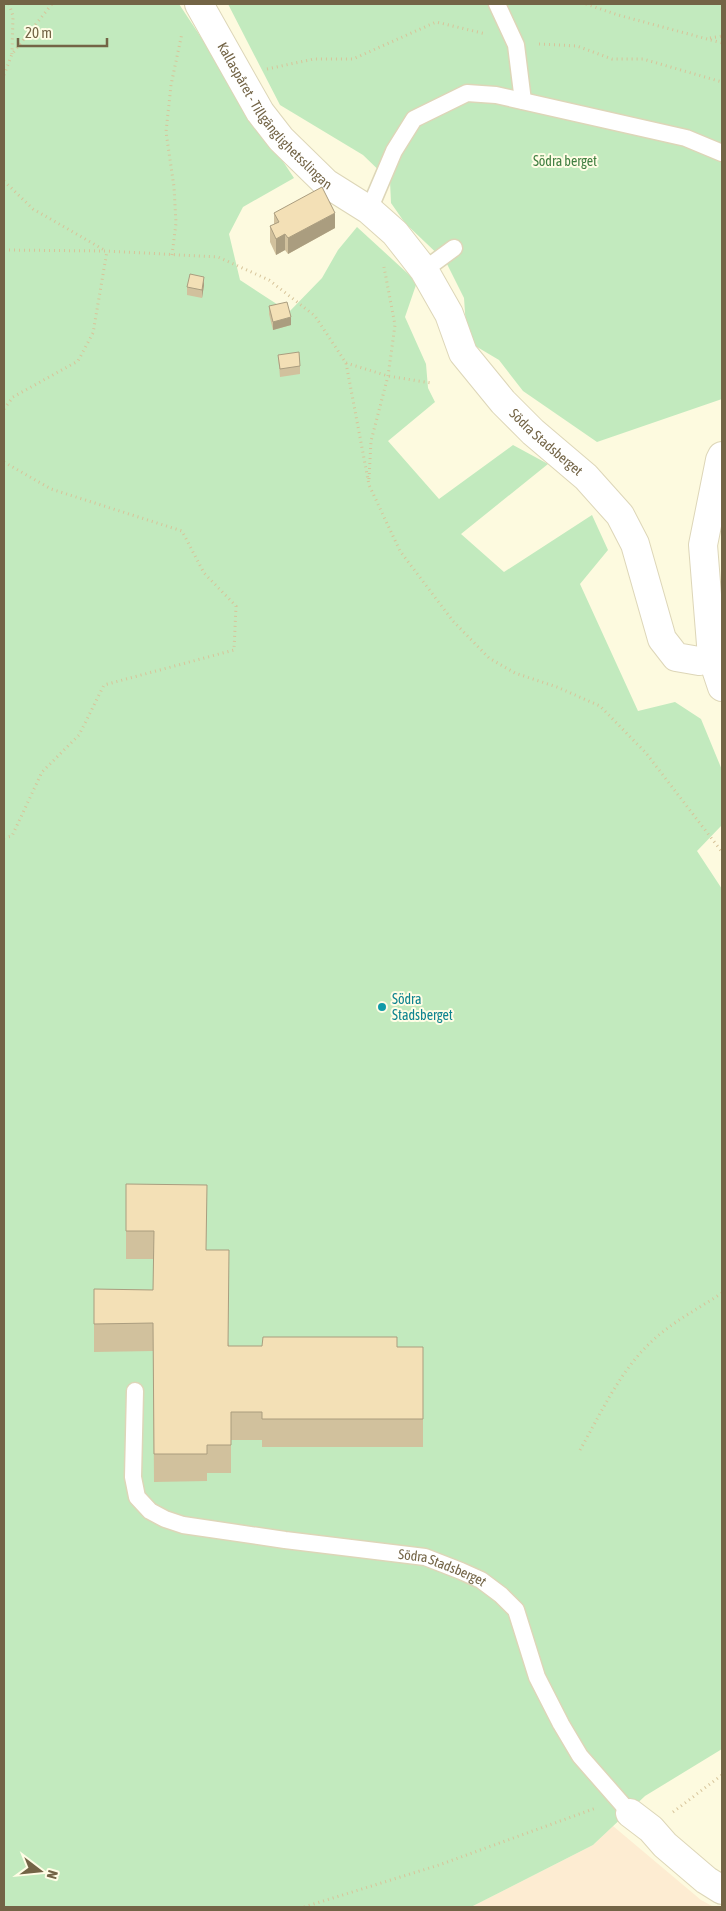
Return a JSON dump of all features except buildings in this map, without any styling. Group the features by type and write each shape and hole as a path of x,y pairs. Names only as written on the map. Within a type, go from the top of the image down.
{"street":[{"name":"Kallaspåret - Tillgänglighetsslingan","path":"199,4 260,112 281,139 326,183 369,210"},
{"name":"Södra Stadsberget","path":"369,210 395,232 424,270 450,314 463,353 503,402 533,432 586,477 620,515 636,544 662,639 676,657 699,661 712,657"},
{"path":"722,456 703,545 712,657 722,687"},
{"name":"Södra Stadsberget","path":"633,1814 665,1845 714,1885"}],"lane":[{"path":"497,4 514,40 523,101"},
{"path":"369,210 394,151 414,119 467,93 496,95 686,138 722,154"},
{"path":"424,270 454,248"},
{"name":"Södra Stadsberget","path":"135,1391 133,1477 137,1498 150,1512 183,1525 425,1558 481,1580 501,1595 516,1610 537,1677 561,1724 580,1756 633,1814"}],"path":[{"path":"9,4 14,16 12,54"},
{"path":"4,75 12,54 52,4"},
{"path":"586,4 618,15 722,43"},
{"path":"238,74 314,59 354,59 436,22 528,44 578,46 612,59 643,59 722,82"},
{"path":"172,255 176,223 174,187 166,132 171,85 183,29"},
{"path":"707,38 722,36"},
{"path":"4,181 33,209 107,251"},
{"path":"4,250 107,251 218,257 269,280 315,316 346,364 369,485 400,551 453,621 489,658 515,673 557,687 600,706 646,753 722,852"},
{"path":"4,409 13,397 78,361 93,333 107,251"},
{"path":"369,485 371,441 388,376 395,325 382,261"},
{"path":"346,364 388,376 430,383"},
{"path":"4,462 50,490 182,531 204,573 236,606 234,650 104,685 79,735 42,772 12,836 4,838"},
{"path":"580,1450 626,1370 650,1343 677,1322 722,1293"},
{"path":"304,1907 439,1864 633,1814 704,1786 722,1775"}],"shaded area":[{"path":"613,1826 701,1900 714,1907 471,1907 593,1845"}],"green space":[{"path":"4,4 179,4 294,178 243,207 229,234 240,280 289,312 322,278 338,250 357,227 417,282 405,317 426,364 428,388 435,402 388,441 439,499 513,445 548,464 461,534 504,572 592,515 608,550 580,584 638,711 675,702 701,719 722,770 722,825 697,851 722,889 722,1749 645,1796 593,1845 471,1907 4,1907"},
{"name":"Södra berget","path":"228,4 722,4 722,399 597,442 523,391 499,360 467,341 464,298 446,262 405,223 391,203 390,181 363,155 280,105"}],"place":[{"name":"Södra Stadsberget","path":"382,1007"}]}
